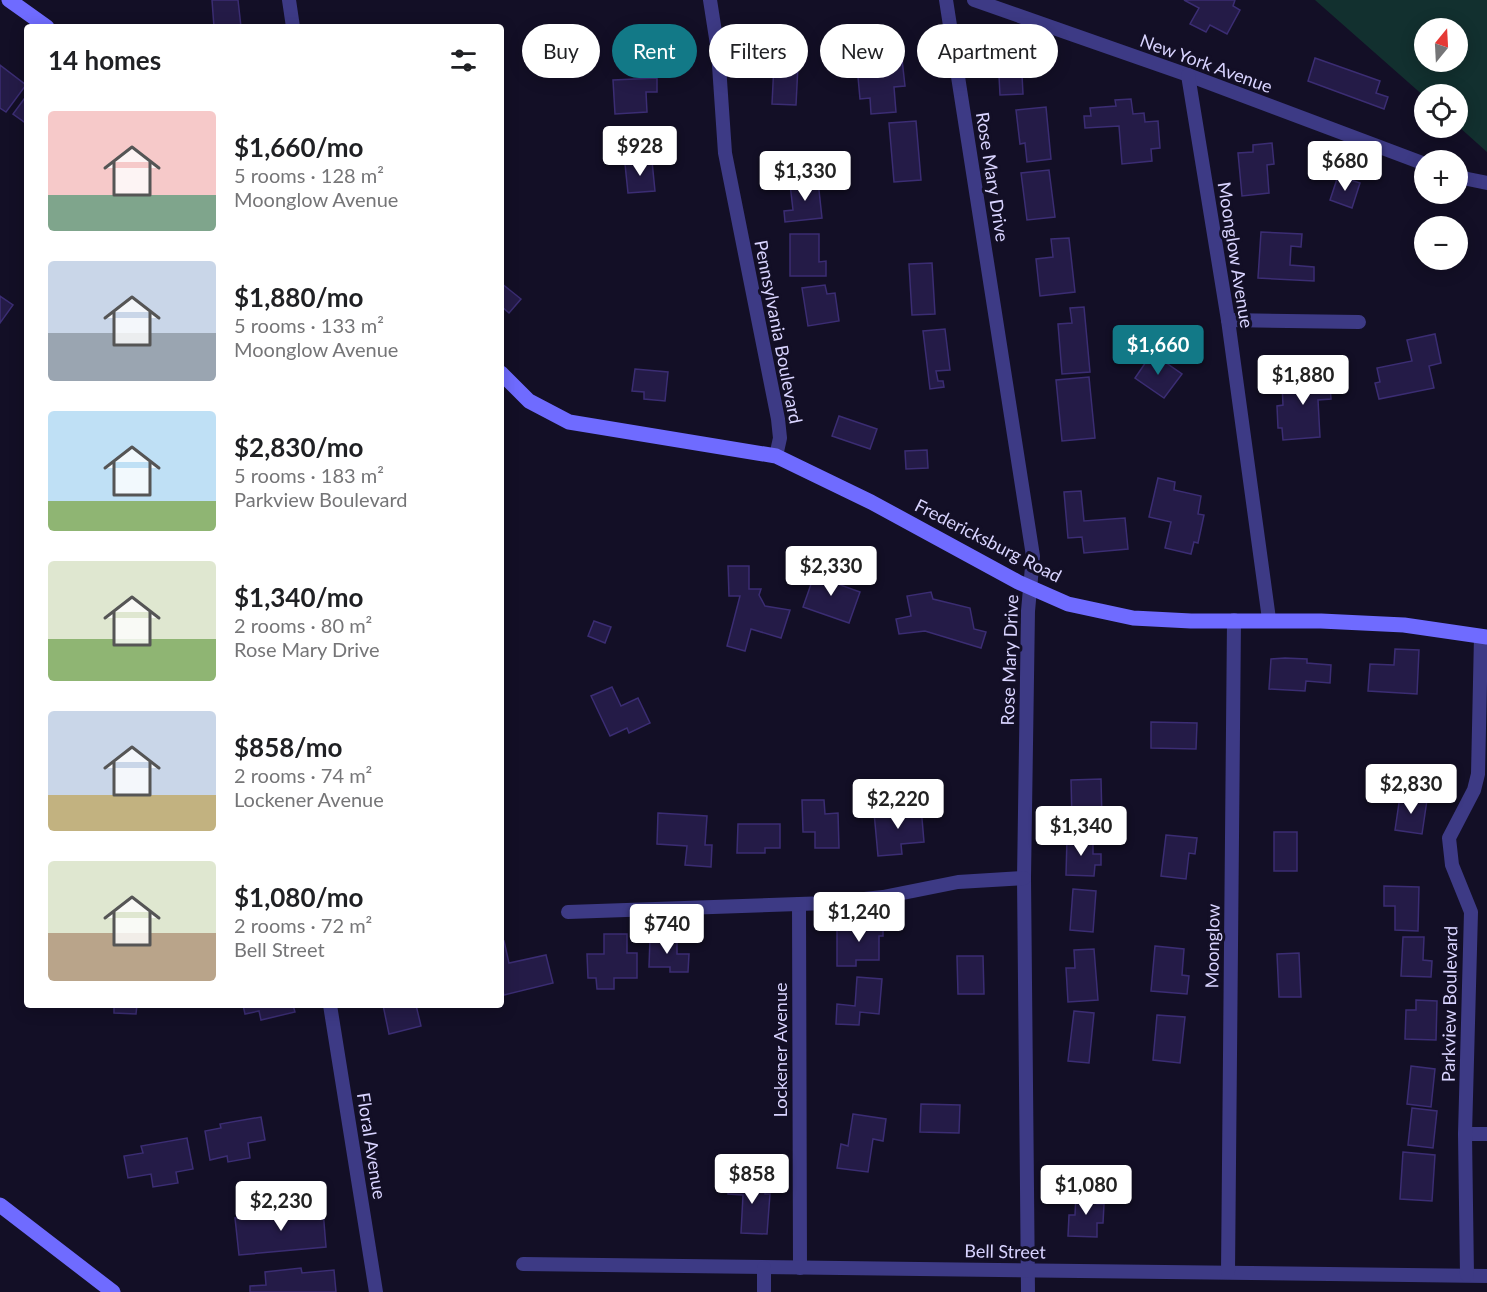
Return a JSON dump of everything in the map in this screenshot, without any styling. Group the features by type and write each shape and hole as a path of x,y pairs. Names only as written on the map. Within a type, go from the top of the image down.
{"street":[{"path":"9,0 43,24"},
{"path":"290,0 293,24"},
{"name":"Pennsylvania Boulevard","path":"710,0 718,51 725,153 778,419 780,438 776,456"},
{"name":"Rose Mary Drive","path":"946,0 1033,556 1030,587 1024,878 1028,1292"},
{"name":"New York Avenue","path":"974,0 1188,75 1414,160"},
{"name":"Moonglow Avenue","path":"1188,75 1228,320 1269,619"},
{"path":"1468,179 1487,183"},
{"path":"1228,320 1359,322"},
{"name":"Fredericksburg Road","path":"504,376 529,401 569,422 776,456 861,497 1030,587 1068,604 1103,613 1191,621 1269,619 1404,626 1484,636"},
{"name":"Moonglow","path":"1228,1272 1234,620"},
{"name":"Parkview Boulevard","path":"1467,1275 1465,1134 1471,912 1452,865 1449,838 1474,790 1478,774 1484,636"},
{"path":"568,912 799,904 883,897 958,882 1024,878"},
{"name":"Lockener Avenue","path":"799,904 800,1268"},
{"name":"Floral Avenue","path":"330,1008 376,1292"},
{"path":"1465,1134 1487,1134"},
{"path":"0,1205 113,1292"},
{"name":"Bell Street","path":"523,1264 1487,1276"},
{"path":"764,1268 764,1292"}],"green space":[{"path":"1315,0 1487,0 1487,152 1468,135 1468,84 1414,84 1414,87"}],"building":[{"path":"212,0 238,0 241,24 214,24"},
{"path":"1184,0 1235,0 1233,6 1240,10 1227,34 1210,25 1206,32 1190,24 1199,8"},
{"path":"1315,58 1380,81 1376,93 1388,97 1384,109 1308,81"},
{"path":"0,65 24,83 24,88 6,112 0,108"},
{"path":"657,78 657,92 646,92 647,112 615,114 613,80"},
{"path":"773,78 797,78 796,105 772,104"},
{"path":"858,78 904,78 905,86 894,87 896,112 871,114 870,98 860,99"},
{"path":"999,78 1022,78 1023,94 1000,95"},
{"path":"24,99 24,122 13,114"},
{"path":"1131,99 1133,114 1144,113 1145,122 1158,121 1160,148 1151,149 1152,161 1122,164 1119,126 1085,128 1084,116 1091,116 1090,108 1116,106 1115,100"},
{"path":"1046,107 1051,159 1027,162 1025,143 1020,144 1016,110"},
{"path":"916,121 921,180 894,182 889,123"},
{"path":"1272,143 1274,164 1267,165 1269,193 1242,196 1238,153 1253,152 1253,145"},
{"path":"652,161 655,191 628,193 625,164"},
{"path":"1049,170 1055,217 1027,220 1021,173"},
{"path":"1338,176 1360,183 1352,208 1330,200"},
{"path":"818,181 822,218 785,222 784,211 793,210 790,184"},
{"path":"1261,232 1302,234 1301,247 1291,246 1290,265 1314,267 1314,281 1258,278"},
{"path":"790,234 819,234 819,262 826,261 826,276 790,276"},
{"path":"1069,238 1075,292 1040,296 1036,259 1053,257 1051,239"},
{"path":"932,263 935,314 912,315 909,264"},
{"path":"504,285 521,299 509,313 504,309"},
{"path":"825,285 827,294 835,293 839,321 808,326 802,288"},
{"path":"0,296 13,305 0,323"},
{"path":"1084,307 1090,372 1062,374 1058,324 1072,323 1070,308"},
{"path":"945,329 950,370 936,371 938,381 943,381 944,387 930,389 923,331"},
{"path":"1435,334 1441,363 1429,366 1434,388 1379,399 1375,383 1380,382 1377,368 1412,361 1407,340"},
{"path":"1152,353 1182,374 1164,398 1135,378"},
{"path":"635,369 668,372 665,401 644,399 644,392 632,391"},
{"path":"1329,371 1331,399 1318,400 1320,437 1283,440 1282,428 1278,428 1277,406 1283,405 1282,384 1302,386 1301,373"},
{"path":"1089,377 1095,438 1062,441 1056,380"},
{"path":"839,416 877,429 870,449 832,436"},
{"path":"927,450 928,468 906,469 905,451"},
{"path":"1158,478 1175,482 1174,490 1201,496 1198,514 1204,515 1198,543 1194,542 1191,554 1165,548 1171,522 1149,517"},
{"path":"1081,491 1084,521 1125,518 1128,549 1084,553 1082,537 1068,538 1064,492"},
{"path":"728,566 749,566 749,589 761,589 759,595 765,606 790,610 781,638 751,629 745,651 727,646 740,596 729,596"},
{"path":"817,567 838,574 835,583 860,592 849,623 803,607"},
{"path":"931,592 933,599 970,608 974,629 986,632 981,648 925,631 899,634 896,619 911,616 907,596"},
{"path":"594,621 611,627 605,643 588,636"},
{"path":"1395,649 1419,650 1417,694 1368,691 1370,664 1394,665"},
{"path":"1271,659 1307,659 1307,663 1331,665 1330,683 1306,681 1305,691 1269,689"},
{"path":"612,687 621,706 638,698 650,723 629,733 627,728 610,736 591,696"},
{"path":"1151,722 1197,723 1196,749 1151,748"},
{"path":"1101,779 1102,820 1072,820 1071,780"},
{"path":"1400,796 1427,800 1422,834 1395,830"},
{"path":"802,800 824,800 825,814 838,813 839,848 815,848 815,832 803,832"},
{"path":"921,807 924,842 901,844 902,854 878,856 874,812"},
{"path":"658,813 707,816 705,845 712,845 711,867 685,865 687,846 657,844"},
{"path":"738,824 780,824 780,848 765,848 765,853 737,853"},
{"path":"1274,832 1297,832 1297,871 1274,871"},
{"path":"1166,835 1197,838 1195,854 1189,853 1186,879 1161,876"},
{"path":"1067,838 1093,839 1093,854 1101,854 1101,865 1095,865 1094,876 1066,875"},
{"path":"1384,886 1419,887 1418,931 1395,930 1395,906 1384,906"},
{"path":"1073,889 1096,891 1093,932 1070,930"},
{"path":"862,921 883,921 883,936 879,936 879,960 856,960 856,966 837,966 837,928 862,929"},
{"path":"604,934 627,934 627,953 637,953 637,978 614,978 614,989 597,989 596,978 588,978 587,954 604,954"},
{"path":"1403,937 1424,937 1423,960 1432,961 1431,977 1401,976"},
{"path":"650,938 677,939 677,954 689,954 688,972 670,972 670,967 649,967"},
{"path":"504,941 509,963 546,955 553,983 504,995"},
{"path":"1155,946 1184,949 1182,975 1189,976 1187,994 1151,991"},
{"path":"1094,949 1098,1000 1068,1002 1066,968 1075,968 1074,950"},
{"path":"1299,953 1301,997 1279,997 1277,954"},
{"path":"957,956 983,956 984,994 958,994"},
{"path":"857,977 882,979 879,1014 860,1012 859,1025 836,1024 837,1004 855,1006"},
{"path":"1416,1000 1437,1001 1436,1040 1405,1039 1406,1010 1416,1010"},
{"path":"114,1008 137,1008 136,1014 114,1013"},
{"path":"244,1008 294,1008 295,1012 261,1020 259,1011 245,1014"},
{"path":"384,1008 417,1008 421,1026 389,1034"},
{"path":"1074,1011 1094,1013 1089,1063 1068,1061"},
{"path":"1157,1015 1185,1017 1180,1063 1153,1060"},
{"path":"1411,1066 1435,1069 1431,1107 1407,1104"},
{"path":"921,1104 960,1105 959,1133 920,1132"},
{"path":"1412,1108 1437,1111 1433,1148 1408,1145"},
{"path":"853,1114 886,1119 883,1141 873,1139 868,1172 837,1168 841,1144 848,1146"},
{"path":"261,1117 265,1140 248,1143 250,1158 228,1162 227,1156 210,1160 205,1131 221,1128 220,1124"},
{"path":"187,1138 193,1169 176,1172 178,1183 153,1187 151,1174 128,1178 124,1156 143,1153 141,1146"},
{"path":"1403,1152 1435,1155 1432,1201 1400,1199"},
{"path":"729,1180 766,1182 765,1194 770,1194 767,1234 741,1233 743,1195 728,1194"},
{"path":"1076,1193 1097,1194 1097,1204 1104,1204 1103,1223 1097,1223 1097,1237 1068,1236 1069,1215 1075,1215"},
{"path":"323,1210 326,1247 239,1255 235,1218"},
{"path":"301,1268 302,1273 334,1270 336,1292 250,1292 250,1286 266,1285 265,1272"}]}
